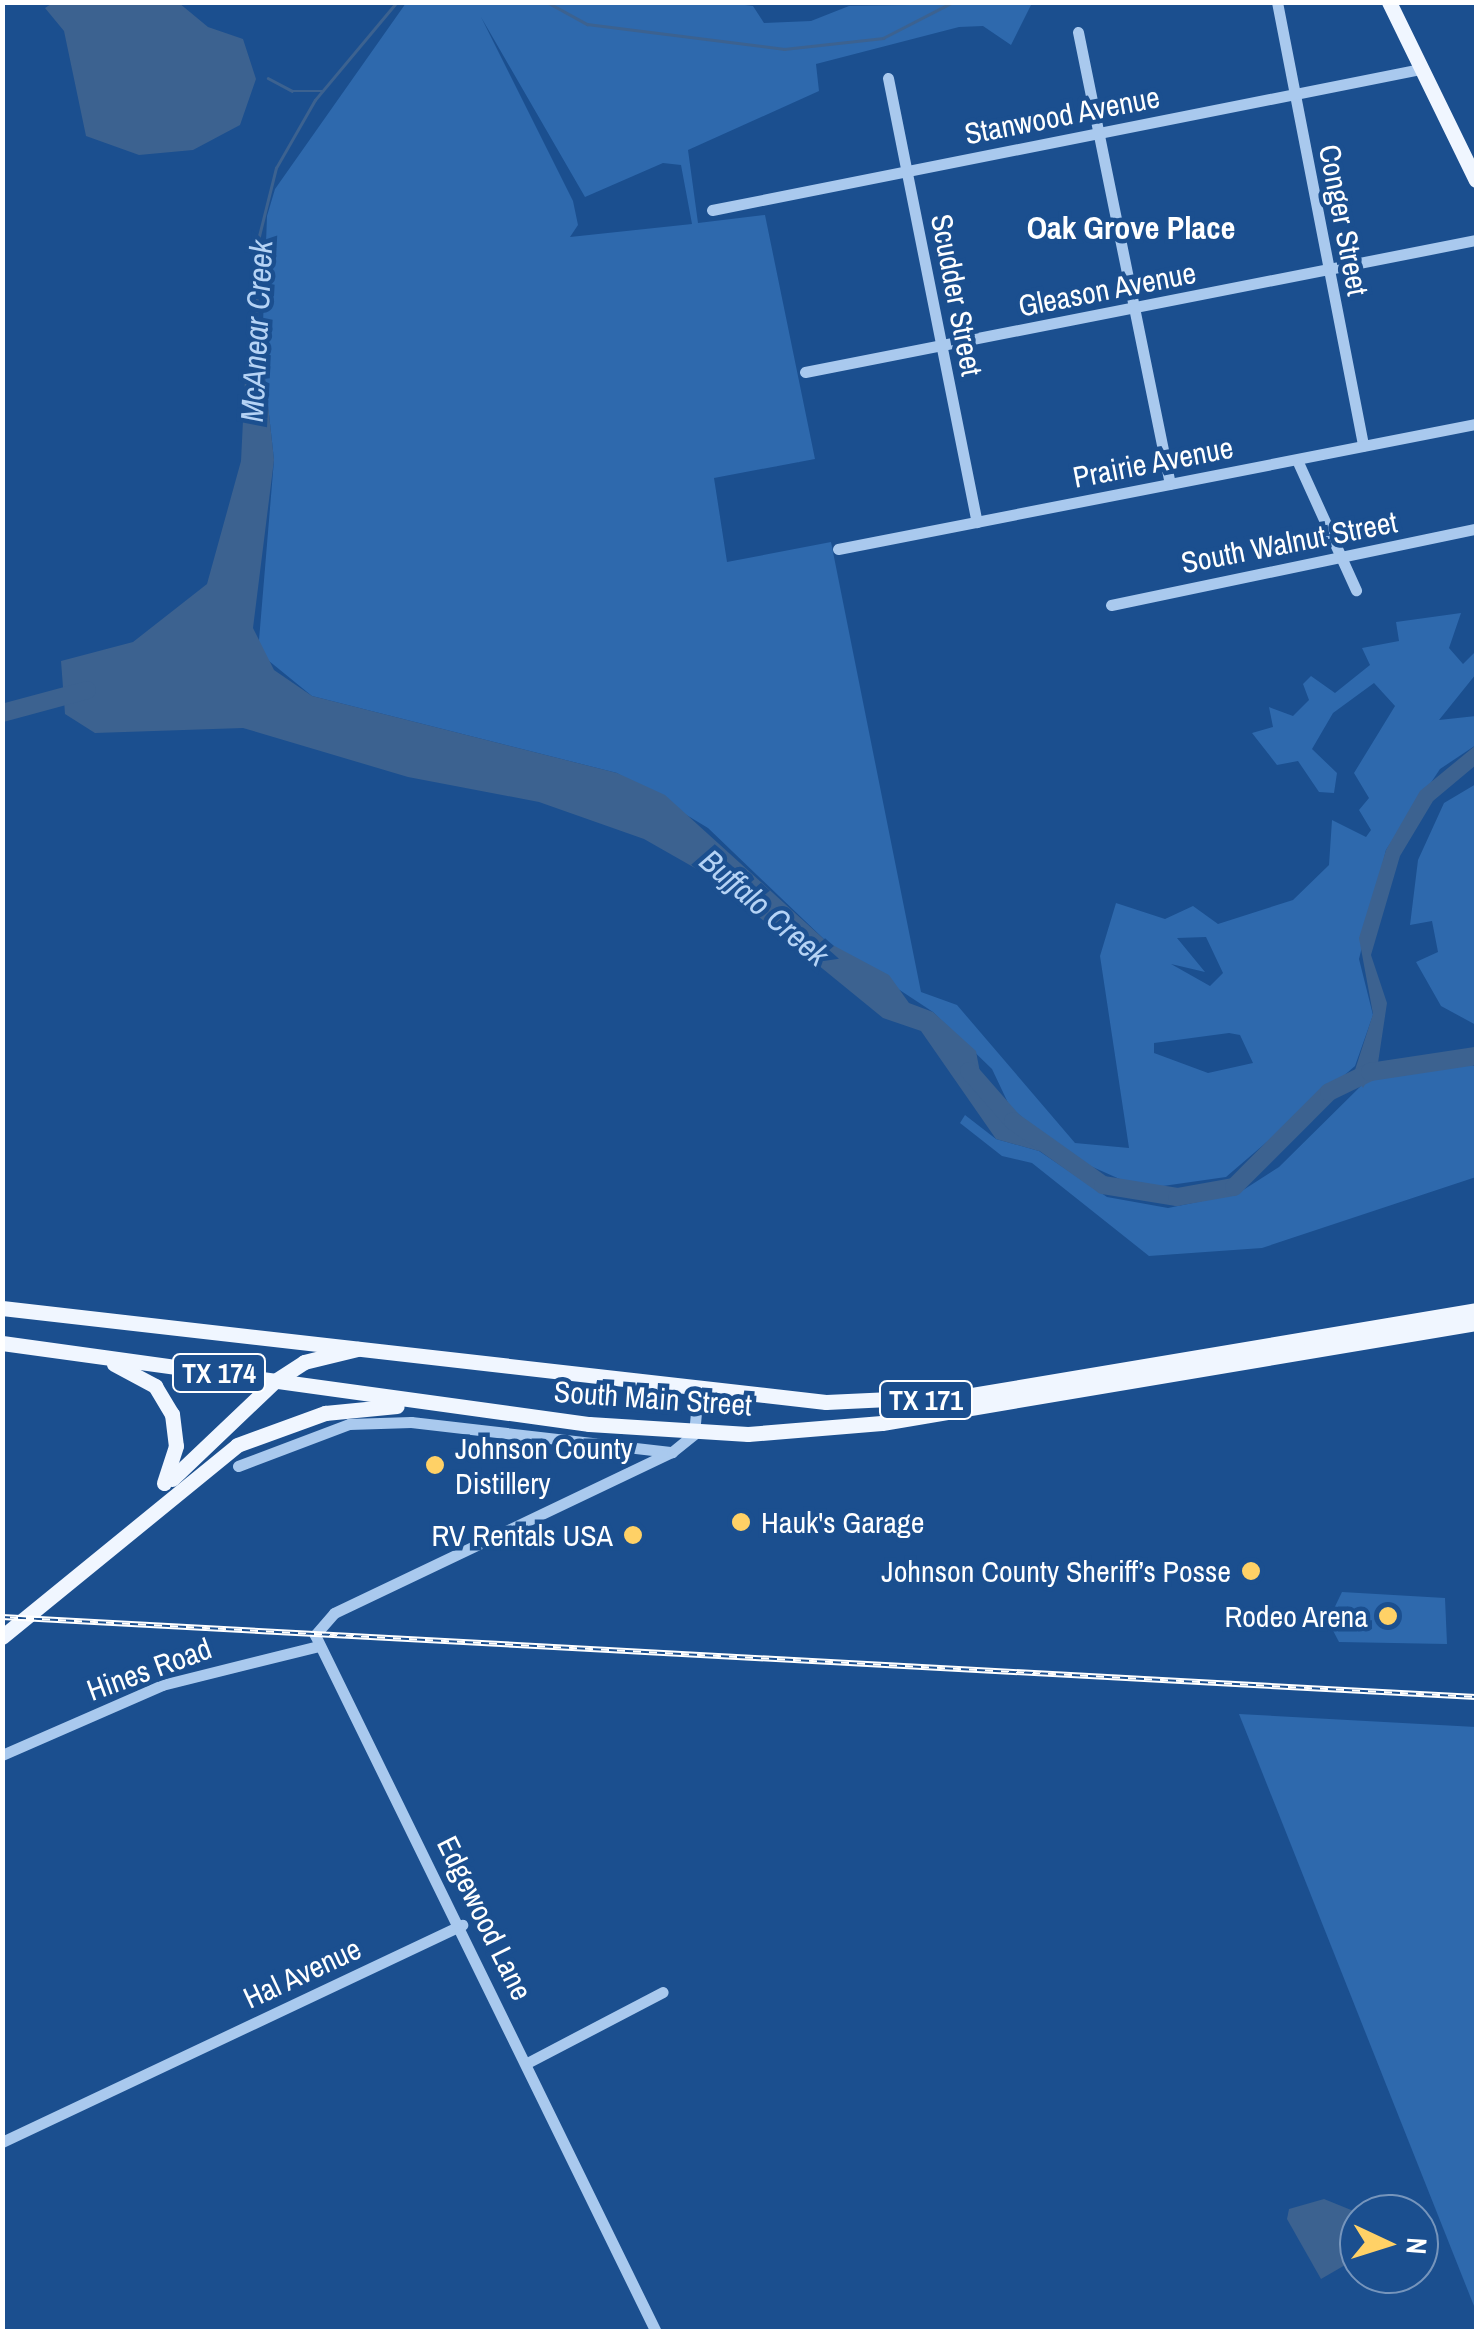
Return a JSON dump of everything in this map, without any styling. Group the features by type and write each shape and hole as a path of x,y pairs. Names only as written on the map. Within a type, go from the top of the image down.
{"main road":[{"path":"1389,2 1475,173"},
{"name":"South Main Street","path":"2,1308 371,1347 698,1391 919,1400 1139,1373 1476,1323"},
{"name":"South Main Street","path":"2,1343 694,1434 827,1430 1476,1310"},
{"name":"TX 171","path":"2,1637 275,1380 322,1356 371,1347"},
{"path":"92,1355 140,1375 164,1399 176,1433 161,1489"},
{"name":"TX 171","path":"102,1546 236,1445 325,1413 436,1403"}],"street":[{"name":"Conger Street","path":"1277,2 1363,446"},
{"path":"1078,32 1170,484"},
{"name":"Stanwood Avenue","path":"712,210 1421,69"},
{"name":"Scudder Street","path":"888,78 977,522"},
{"name":"Gleason Avenue","path":"805,372 1476,240"},
{"name":"Prairie Avenue","path":"838,549 1476,424"},
{"path":"1297,460 1356,590"},
{"name":"South Walnut Street","path":"1111,605 1476,529"},
{"path":"318,1646 323,1621 672,1452 694,1434 698,1391"},
{"path":"238,1466 349,1424 411,1422 672,1452"},
{"name":"Hines Road","path":"2,1755 162,1685 318,1646"},
{"name":"Edgewood Lane","path":"318,1646 462,1925 656,2332"},
{"name":"Hal Avenue","path":"2,2142 462,1925"},
{"path":"527,2064 663,1992"}],"shaded area":[{"path":"406,3 729,3 753,6 764,23 811,21 849,6 1032,3 1011,45 983,26 959,27 816,64 819,91 688,150 698,223 765,215 815,459 714,478 727,562 831,542 921,992 957,1005 1075,1143 1129,1148 1100,956 1116,903 1165,919 1193,906 1218,924 1293,900 1329,865 1332,820 1366,837 1371,830 1359,810 1369,798 1354,773 1395,706 1374,683 1333,713 1312,749 1337,773 1334,793 1319,792 1298,761 1277,765 1252,733 1273,727 1269,707 1293,716 1309,700 1303,684 1311,676 1335,693 1370,665 1362,648 1399,641 1396,622 1461,613 1449,648 1463,664 1476,651 1476,674 1439,720 1476,716 1476,745 1440,769 1386,850 1359,959 1373,1015 1355,1066 1226,1177 1142,1189 1068,1156 1010,1107 992,1069 933,1012 827,942 708,828 617,773 312,696 258,652 274,460 262,350 267,216 275,189","holes":["481,17 585,197 663,163 681,165 692,224 570,237 578,225 573,201","1206,937 1223,973 1210,986 1171,964 1205,972 1177,938","1229,1033 1240,1035 1253,1063 1208,1073 1154,1053 1154,1043"]},
{"path":"1476,784 1476,1025 1441,1006 1416,962 1438,952 1432,921 1410,925 1418,860 1444,803"},
{"path":"1468,1063 1476,1067 1476,1177 1262,1248 1149,1256 1032,1163 1002,1156 960,1123 965,1115 996,1139 1039,1151 1107,1197 1168,1208 1237,1194 1279,1167 1368,1079"},
{"name":"Rodeo Arena","path":"1342,1592 1445,1598 1447,1644 1339,1642 1328,1621"},
{"path":"1239,1714 1476,1727 1476,2311 1439,2218 1439,2194 1430,2194"}],"water":[{"path":"54,2 179,3 208,27 243,39 256,79 240,125 193,150 139,155 86,136 64,31 45,8"},
{"path":"262,350 274,460 253,628 274,670 312,696 617,773 665,795 827,942 889,975 909,1003 933,1012 976,1051 984,1094 1045,1136 1039,1151 996,1139 921,1031 883,1018 709,876 644,839 539,802 408,777 243,728 95,733 65,714 61,661 133,642 207,584 241,461 246,359"},
{"path":"1476,745 1476,765 1433,801 1400,856 1371,955 1387,1003 1378,1063 1363,1088 1354,1073 1373,1014 1359,938 1386,850 1420,791"},
{"path":"1324,2199 1339,2205 1339,2269 1321,2279 1287,2219 1289,2209"}],"waterway":[{"name":"McAnear Creek","path":"255,353 259,236 276,168 315,100 397,2"},
{"name":"McAnear Creek","path":"547,2 587,24 784,49 883,38 953,2"},
{"path":"268,78 292,91 322,91"},
{"name":"Buffalo Creek","path":"2,713 87,690"},
{"name":"Buffalo Creek","path":"969,1071 1013,1121 1103,1185 1177,1197 1234,1187 1329,1092 1370,1072 1476,1056"}],"railway":[{"path":"2,1617 1476,1697"}],"place":[{"name":"Johnson County Distillery","path":"435,1465"},
{"name":"Hauk's Garage","path":"741,1522"},
{"name":"RV Rentals USA","path":"633,1535"},
{"name":"Johnson County Sheriff’s Posse","path":"1251,1571"},
{"name":"Rodeo Arena","path":"1388,1616"}],"district":[{"name":"Oak Grove Place","path":"1131,228"}]}
